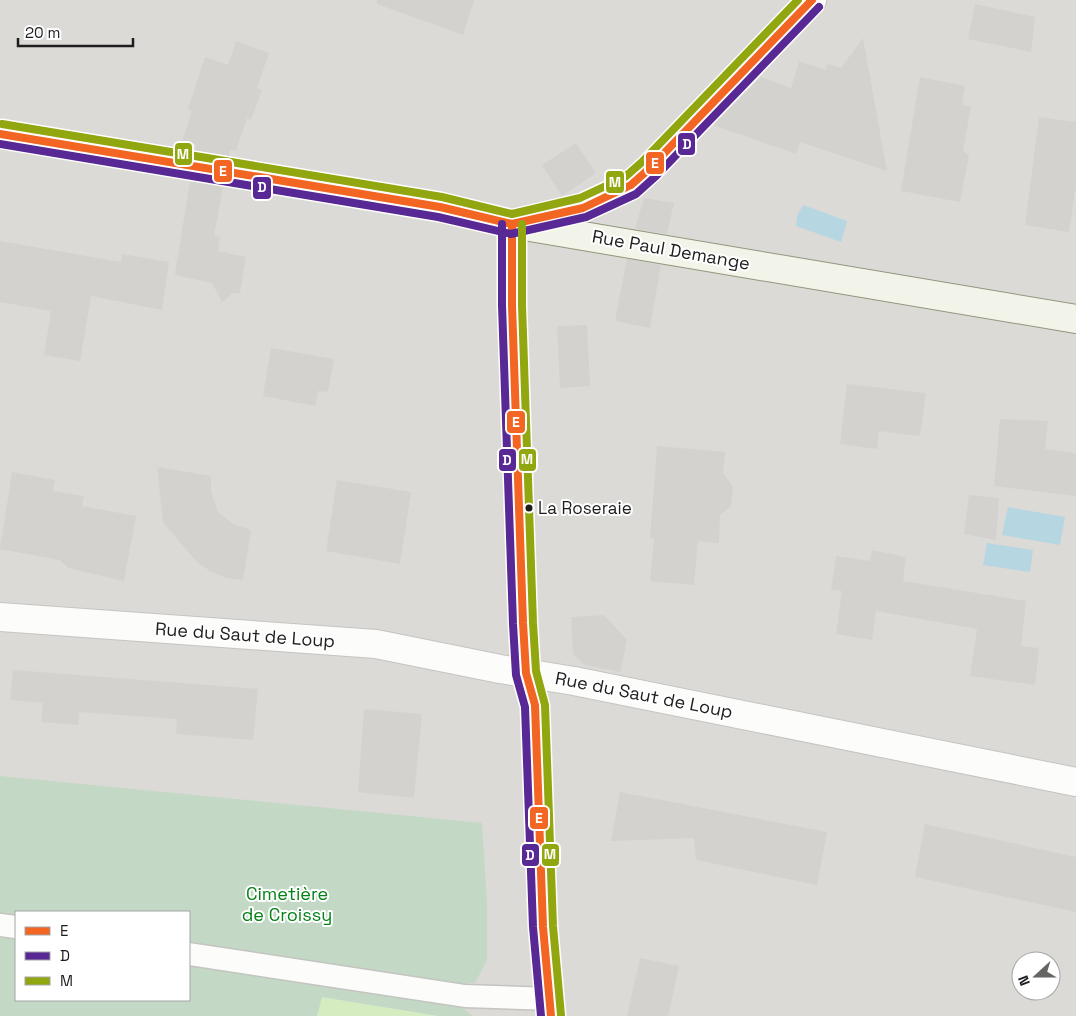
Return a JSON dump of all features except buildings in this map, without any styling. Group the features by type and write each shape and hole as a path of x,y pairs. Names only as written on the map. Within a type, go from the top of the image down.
{"main road":[{"name":"Rue Paul Demange","path":"0,134 440,207 512,224 1076,319"}],"street":[{"path":"550,1007 543,927 535,705 526,673 513,314 512,224 582,208 631,185 649,169 812,0"},
{"name":"Rue du Saut de Loup","path":"0,617 376,644 566,679 1076,782"}],"lane":[{"path":"0,925 15,927"},
{"path":"190,954 550,1007"}],"shaded area":[{"path":"0,0 1076,0 1076,1016 0,1016"}],"green space":[{"name":"Cimetière de Croissy","path":"0,776 482,823 487,903 487,960 475,983 467,983 464,1008 472,1016 439,1016 322,997 317,1016 0,1016"},
{"path":"322,997 439,1016 317,1016"}],"water":[{"path":"803,205 847,221 841,242 796,226 797,216"},
{"path":"1008,507 1065,517 1060,545 1002,535"},
{"path":"987,543 1033,550 1030,572 983,565"}],"transit line":[{"name":"M","path":"2,124 442,197 512,214 580,198 625,177 642,162 798,0"},
{"name":"E","path":"0,134 440,207 512,224 583,208 631,185 649,169 812,0"},
{"name":"D","path":"0,144 438,217 511,234 586,217 636,194 656,176 819,7"},
{"name":"D","path":"502,224 502,305 513,624 516,675 525,707 533,927 541,1016"},
{"name":"E","path":"512,224 512,305 523,623 526,673 535,705 543,927 551,1016"},
{"name":"M","path":"522,224 522,305 533,623 536,671 545,705 553,926 561,1015"}],"place":[{"name":"La Roseraie","path":"529,508"}]}
